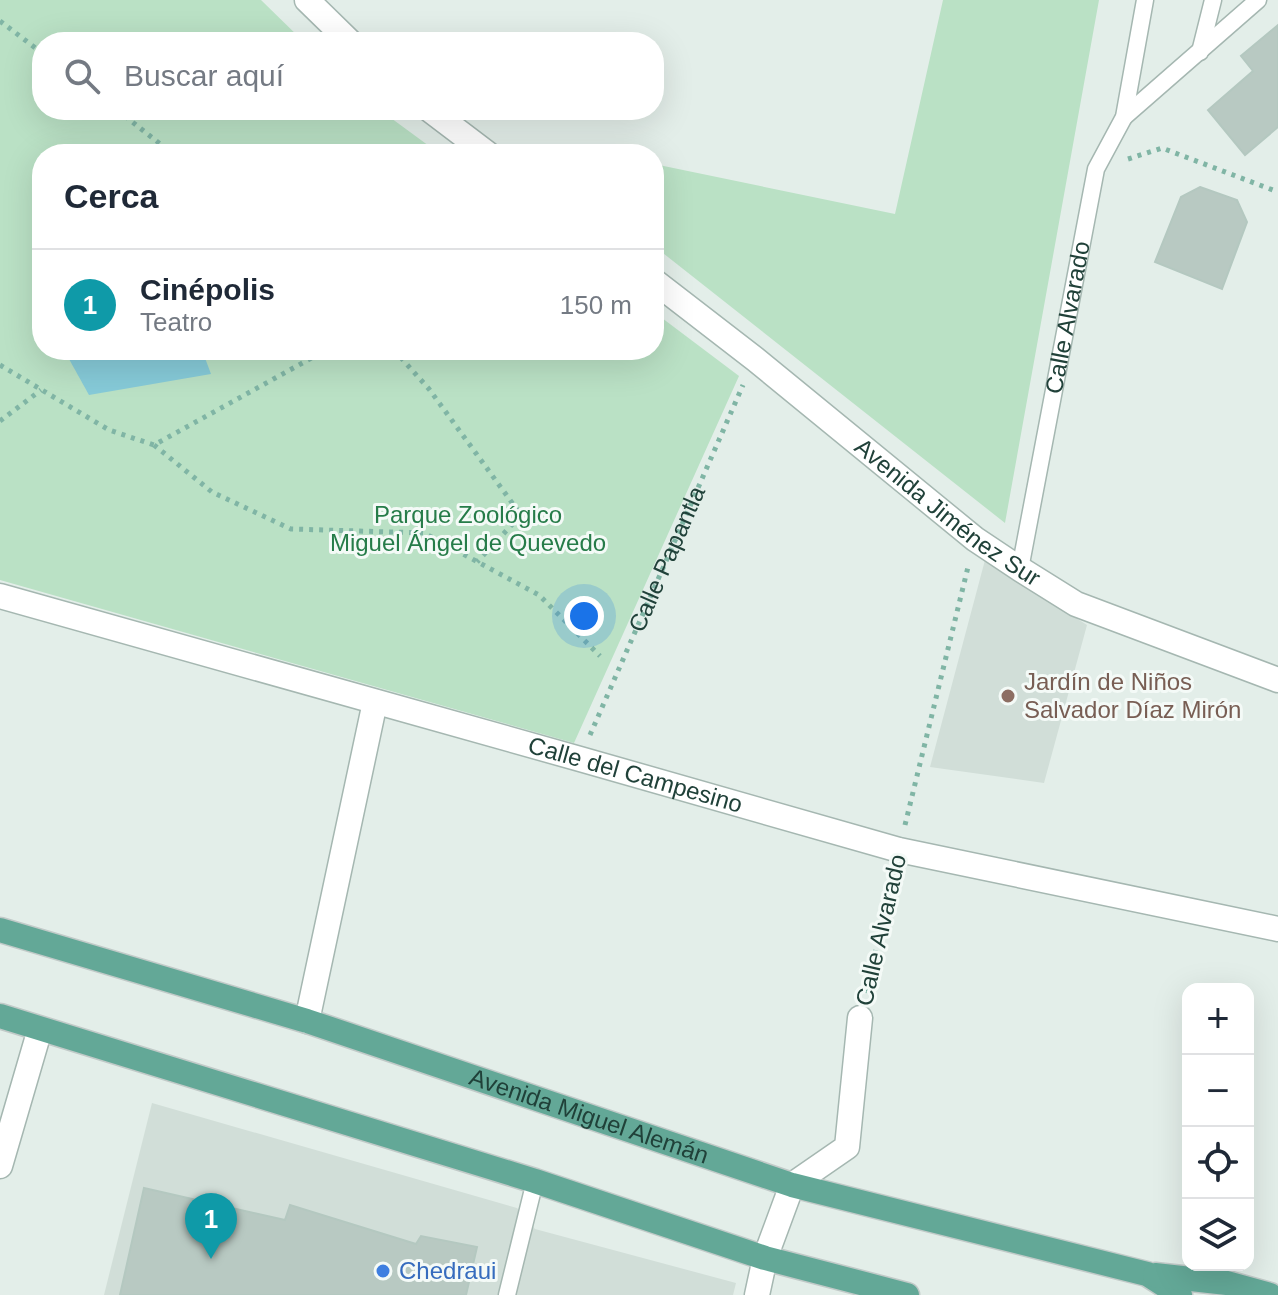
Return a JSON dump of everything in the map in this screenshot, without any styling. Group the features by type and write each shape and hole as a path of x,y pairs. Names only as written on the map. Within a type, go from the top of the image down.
{"main road":[{"name":"Avenida Miguel Alemán","path":"0,930 307,1021 792,1185 1147,1274 1180,1295"},
{"path":"0,1016 535,1181 765,1258 907,1295"},
{"path":"1147,1274 1227,1283 1270,1295"}],"street":[{"path":"307,0 340,32"},
{"path":"443,120 475,144"},
{"name":"Avenida Jiménez Sur","path":"664,289 975,539 1020,569 1076,604 1278,680"},
{"name":"Calle del Campesino","path":"0,596 899,850 1278,929"},
{"path":"307,1021 375,702"},
{"name":"Calle Alvarado","path":"792,1185 847,1147 860,1018"},
{"path":"1,1162 40,1029"},
{"path":"757,1295 765,1258 792,1185"}],"lane":[{"name":"Calle Alvarado","path":"1020,569 1096,169 1124,117 1145,0"},
{"path":"1200,52 1213,0"},
{"name":"Calle Alvarado","path":"1124,117 1258,0"},
{"path":"507,1295 535,1181"}],"path":[{"path":"0,21 32,45"},
{"path":"130,120 160,144"},
{"path":"1096,169 1162,148 1278,192"},
{"name":"Calle Papantla","path":"580,759 755,359"},
{"path":"154,445 308,360"},
{"path":"403,360 429,389 521,515 477,562"},
{"path":"0,365 109,430 154,445 212,492 291,529 424,533 539,595 600,656"},
{"path":"0,421 41,390"},
{"name":"Calle Alvarado","path":"860,1018 975,539"}],"shaded area":[{"name":"Jardín de Niños Salvador Díaz Mirón","path":"985,560 1087,625 1044,783 930,767"},
{"path":"152,1103 517,1208 535,1229 736,1283 733,1295 104,1295"}],"green space":[{"name":"Parque Zoológico Miguel Ángel de Quevedo","path":"0,0 261,0 294,32 32,32 32,120 394,120 426,144 32,144 32,360 664,360 664,320 739,376 574,743 0,580"},
{"path":"943,0 1099,0 1005,523 664,254 664,166 895,214"}],"water":[{"path":"70,360 206,360 211,374 89,395"}],"building":[{"path":"1278,25 1278,127 1245,155 1208,110 1253,71 1241,56"},
{"path":"1200,187 1237,200 1247,222 1222,289 1155,262 1181,197"},
{"path":"144,1188 285,1220 290,1205 416,1244 421,1236 477,1247 466,1295 120,1295"}],"place":[{"name":"Jardín de Niños Salvador Díaz Mirón","path":"1008,696"},
{"name":"Cinépolis","path":"211,1259"},
{"name":"Chedraui","path":"383,1271"}]}
